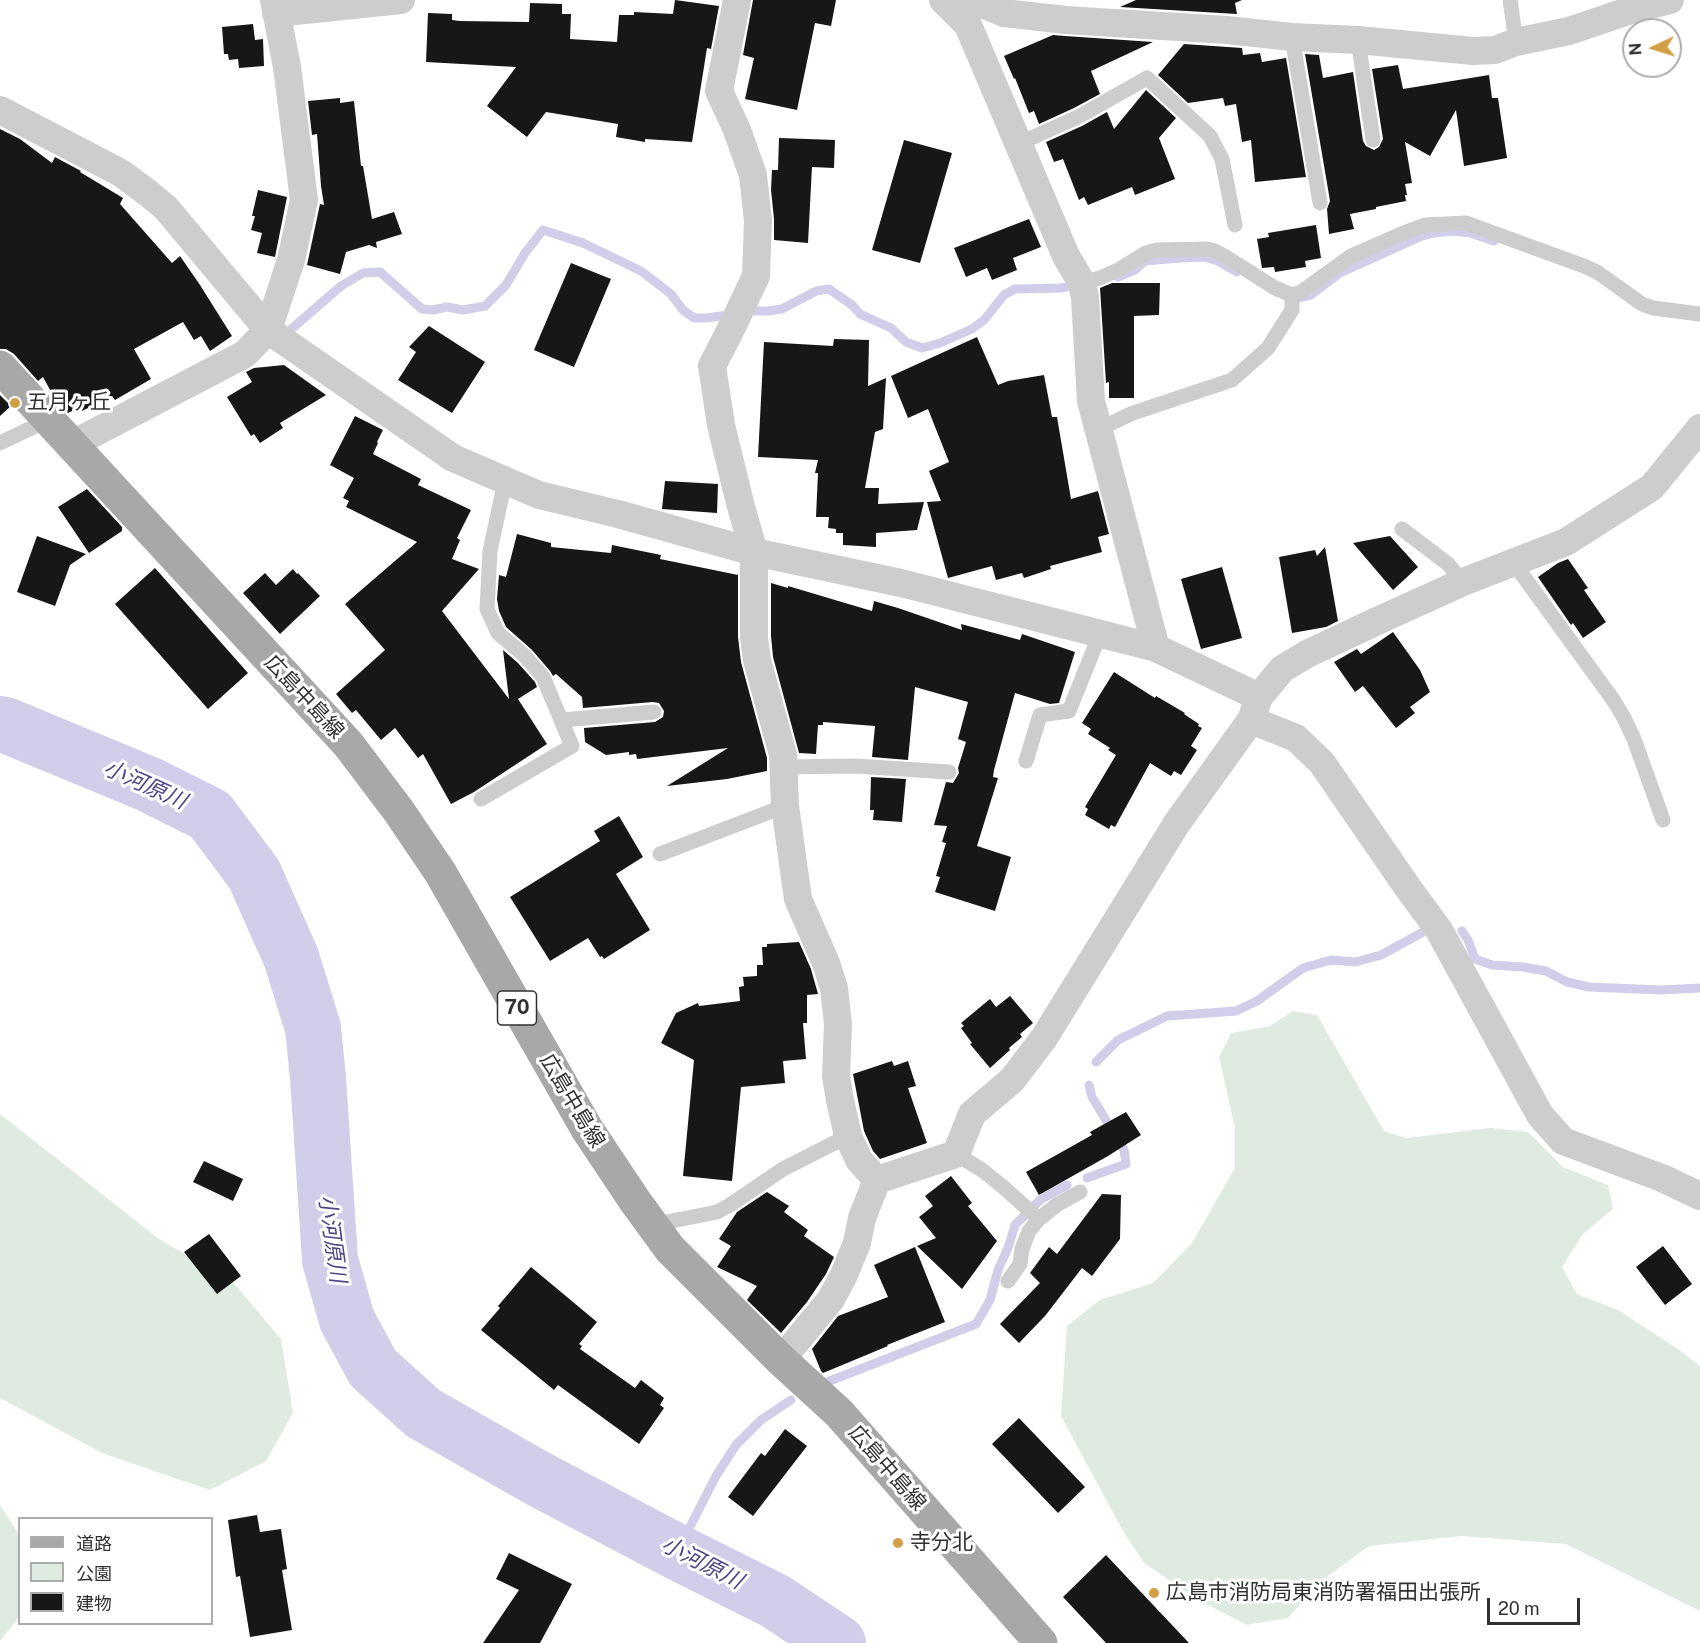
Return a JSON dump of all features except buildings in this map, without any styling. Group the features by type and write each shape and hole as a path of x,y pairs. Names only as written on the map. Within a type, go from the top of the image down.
{"main road":[{"name":"広島中島線","path":"0,367 348,744 398,810 440,872 587,1129 670,1249 839,1413 1041,1643"}],"street":[{"path":"71,445 245,354 268,330 291,260 304,200 287,67 275,7 400,0"},
{"path":"737,0 719,91 737,130 753,175 758,221 756,276 712,366 721,425 754,552 754,637 783,755 785,806 798,899 826,963 834,988 838,1024 836,1076 848,1136 859,1160 877,1180"},
{"path":"943,0 968,25 1066,256 1082,284 1085,298 1091,401 1156,648"},
{"path":"973,0 1004,13 1025,16 1358,40 1473,51 1494,50 1516,42 1569,31 1630,5 1670,0"},
{"path":"0,110 121,173 148,193 166,208 268,330 453,458 539,495 618,514 754,552 902,583 1156,648 1255,708 1296,738 1322,764 1439,930 1540,1115 1563,1141 1662,1178 1700,1196"},
{"path":"877,1180 956,1154 972,1114 1012,1080 1044,1038 1177,823 1282,669 1306,654 1463,582 1566,542 1652,487 1700,428"},
{"path":"781,1359 831,1299 843,1278 877,1180"}],"lane":[{"path":"1510,0 1516,42"},
{"path":"1292,37 1320,203"},
{"path":"1358,40 1373,140"},
{"path":"1018,144 1078,117 1147,78 1210,136 1222,159 1235,225"},
{"path":"1082,284 1120,269 1146,253 1156,250 1207,249 1215,250 1275,288 1292,295 1302,292 1351,256 1401,234 1425,225 1466,223 1584,266 1597,272 1642,304 1653,308 1700,314"},
{"path":"1099,429 1133,413 1232,380 1268,348 1292,309 1292,295"},
{"path":"0,443 48,420"},
{"path":"481,799 572,746 543,677 525,656 498,633 488,609 490,551 505,481"},
{"path":"1402,529 1448,564 1463,582"},
{"path":"1513,562 1614,700 1634,739 1663,820"},
{"path":"1026,761 1040,715 1070,711 1100,634"},
{"path":"562,720 654,712"},
{"path":"783,767 855,766 949,772"},
{"path":"660,854 785,806"},
{"path":"652,1225 717,1212 783,1169 848,1136"},
{"path":"956,1154 982,1170 1039,1219"},
{"path":"1008,1281 1020,1264 1029,1231 1039,1219 1058,1204 1080,1192"}],"green space":[{"path":"1293,1011 1317,1015 1384,1131 1406,1138 1491,1128 1528,1132 1563,1167 1608,1185 1613,1209 1583,1234 1562,1267 1577,1294 1618,1310 1700,1366 1700,1611 1566,1544 1461,1536 1369,1546 1318,1583 1288,1618 1247,1625 1195,1598 1144,1563 1123,1531 1061,1416 1067,1326 1100,1300 1153,1283 1192,1243 1235,1168 1235,1128 1219,1057 1231,1033 1270,1026"},
{"path":"0,1114 159,1239 232,1281 281,1339 293,1413 266,1461 210,1490 102,1453 0,1398"},
{"path":"0,1505 18,1533 18,1618 0,1641"}],"waterway":[{"path":"288,332 341,286 363,273 380,272 422,309 433,310 447,307 463,310 485,306 506,285 525,253 543,230 583,243 641,271 671,294 683,310 694,318 782,309 816,291 829,289 852,305 860,314 891,328 906,342 922,348 972,329 984,320 1004,295 1015,289 1060,288 1078,285"},
{"path":"1297,298 1311,295 1340,273 1422,236 1453,231 1470,233 1494,241"},
{"path":"1118,277 1135,270 1145,261 1180,258 1204,257 1218,261 1237,272"},
{"name":"小河原川","path":"0,724 148,784 210,815 254,874 291,957 313,1028 330,1260 347,1320 373,1368 423,1413 537,1478 775,1601 838,1643"},
{"path":"1096,1062 1118,1040 1167,1016 1236,1011 1257,1001 1303,968 1331,960 1355,962 1381,955 1425,931"},
{"path":"1462,931 1475,959 1492,965 1546,971 1567,982 1589,987 1661,990 1700,988"},
{"path":"1087,1178 1126,1164 1124,1150 1092,1097 1089,1085"},
{"path":"827,1382 976,1324 990,1300 998,1270 1015,1225 1040,1200 1067,1185"},
{"path":"677,1552 716,1476 736,1445 761,1420 791,1400"}],"place":[{"name":"五月ヶ丘","path":"15,403"},
{"name":"寺分北","path":"898,1543"},
{"name":"広島市消防局東消防署福田出張所","path":"1154,1593"}]}
